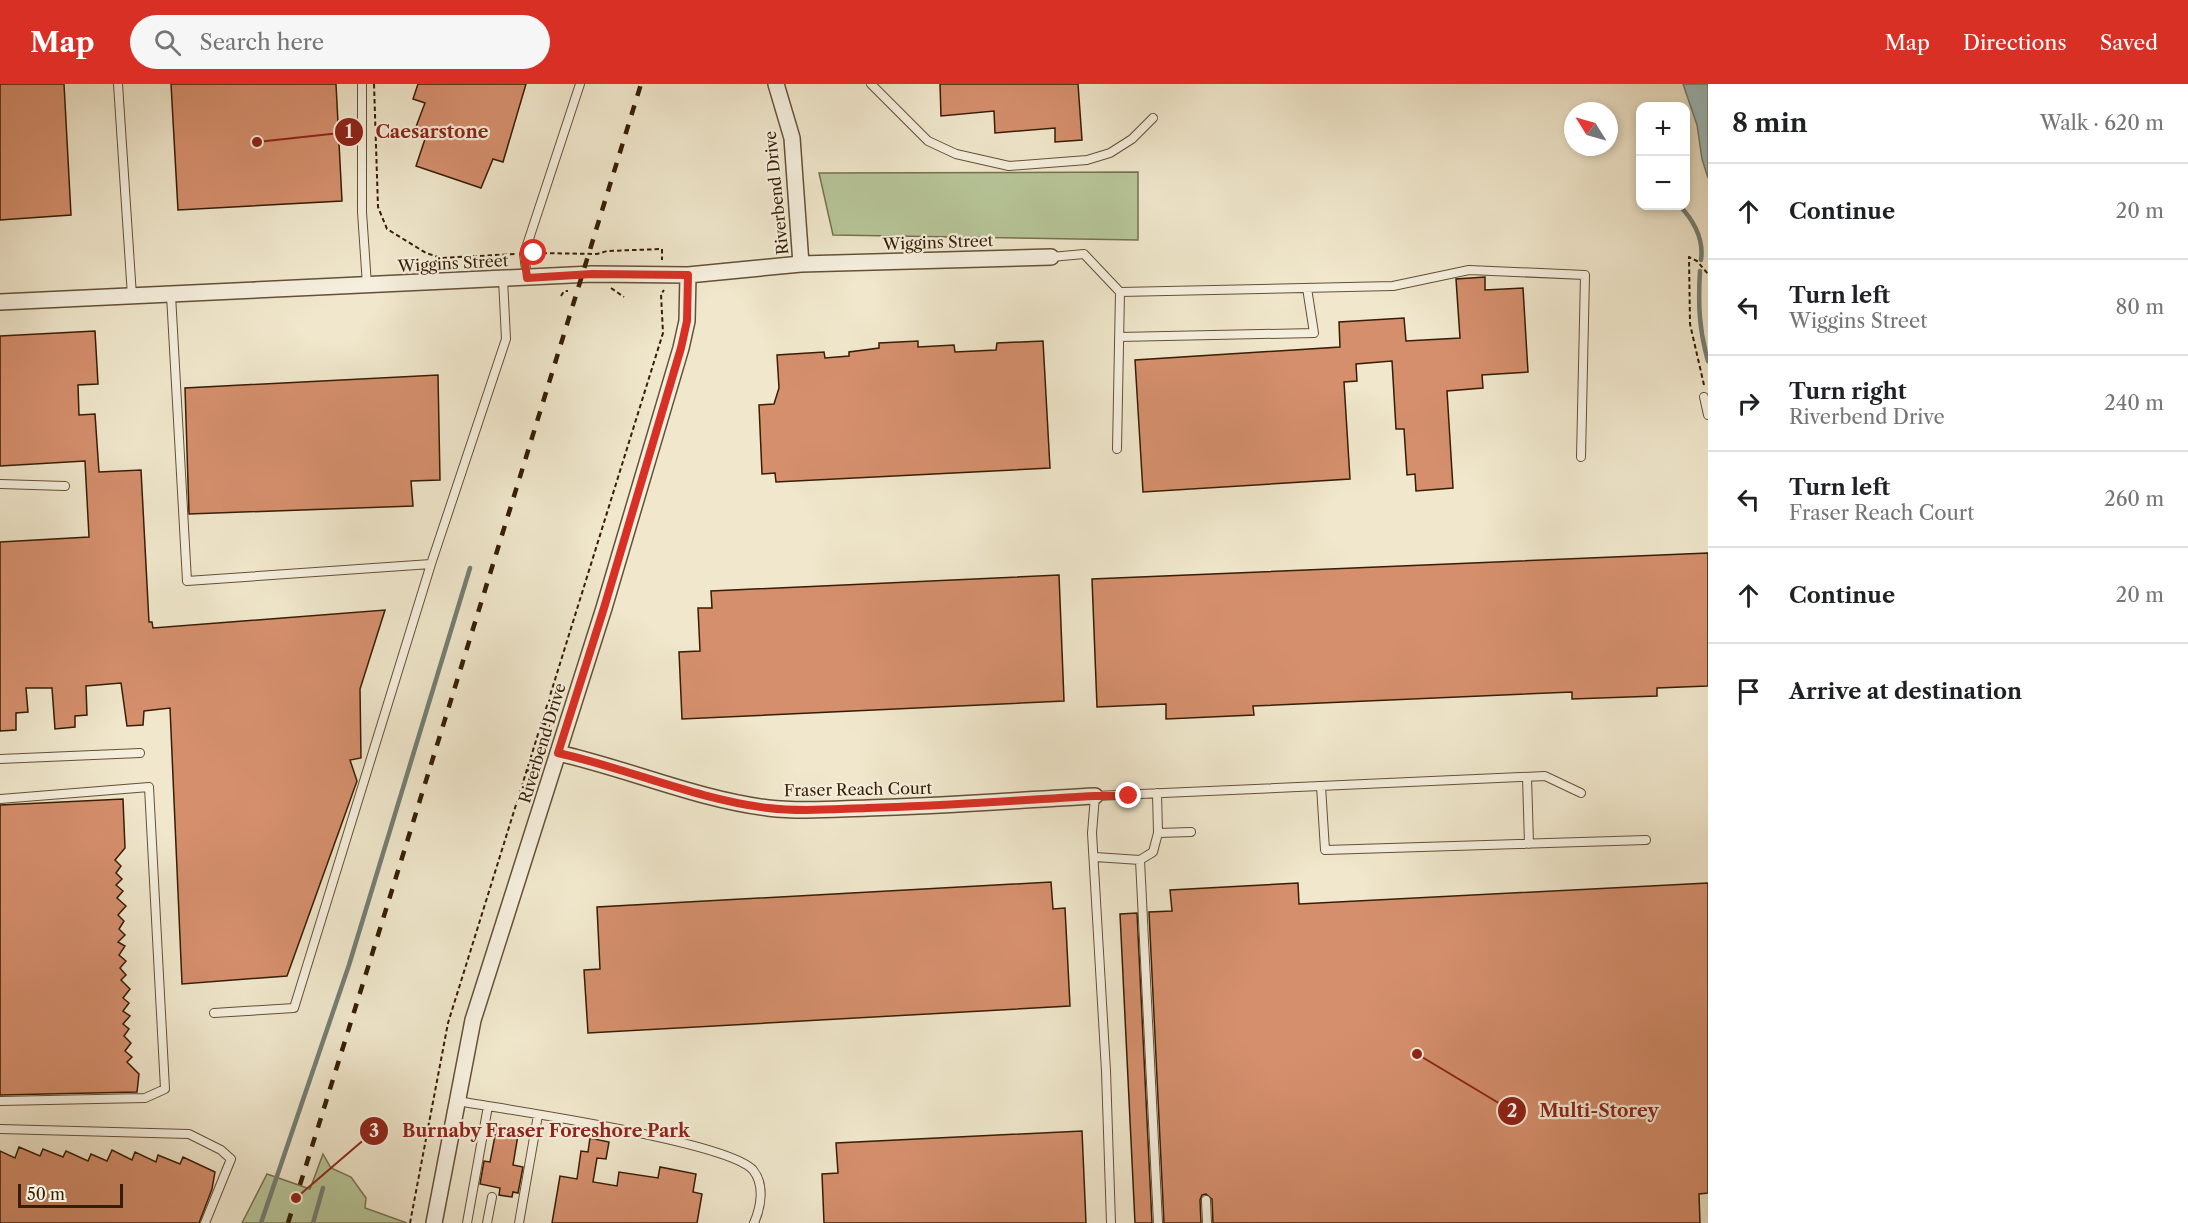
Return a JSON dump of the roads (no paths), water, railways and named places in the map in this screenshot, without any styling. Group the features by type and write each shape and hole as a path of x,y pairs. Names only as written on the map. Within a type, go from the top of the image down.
{"street":[{"name":"Riverbend Drive","path":"776,84 792,138 801,264"},
{"name":"Wiggins Street","path":"0,302 592,274 688,275 801,264 1051,257"},
{"name":"Riverbend Drive","path":"434,1223 473,1020 604,608 681,348 687,321 688,275"},
{"name":"Fraser Reach Court","path":"558,753 704,796 770,808 804,810 888,808 1095,796"}],"lane":[{"path":"118,84 132,296"},
{"path":"362,84 362,212 367,285"},
{"path":"527,278 524,254 580,84"},
{"path":"871,84 928,141 956,154 1009,166 1087,160 1110,153 1132,139 1153,118"},
{"path":"1051,257 1084,254 1120,292 1117,449"},
{"path":"1120,292 1393,286 1469,270 1585,275 1581,457"},
{"path":"214,1013 294,1008 431,564 506,339 503,279"},
{"path":"1119,337 1314,333 1307,288"},
{"path":"171,294 187,581 431,564"},
{"path":"1704,397 1708,415"},
{"path":"0,484 65,486"},
{"path":"0,759 140,753"},
{"path":"1111,1223 1106,1071 1092,833 1095,796 1545,776 1581,793"},
{"path":"1527,777 1529,844"},
{"path":"1321,786 1325,850 1646,840"},
{"path":"0,799 149,787 165,1089 145,1098 0,1101"},
{"path":"1095,857 1140,860 1154,852 1158,833 1157,793"},
{"path":"1158,833 1191,832"},
{"path":"1140,860 1158,1223"},
{"path":"458,1101 684,1144 732,1158 753,1170 761,1191 760,1209 754,1223"},
{"path":"467,1223 488,1106"},
{"path":"519,1223 538,1115"},
{"path":"0,1129 189,1134 221,1150 231,1159 205,1223"},
{"path":"487,1223 492,1197"},
{"path":"1206,1200 1207,1223"}],"water":[{"path":"1683,84 1708,84 1708,178 1702,159 1697,125"}],"waterway":[{"path":"1683,210 1697,231 1702,252 1701,260"},
{"path":"1700,271 1700,316 1708,361"},
{"path":"261,1223 349,965 470,568"},
{"path":"313,1223 323,1188"}],"railway":[{"path":"288,1223 641,84"}],"place":[{"name":"Caesarstone","path":"257,142"},
{"name":"Multi-Storey","path":"1417,1054"},
{"name":"Burnaby Fraser Foreshore Park","path":"296,1198"}]}
